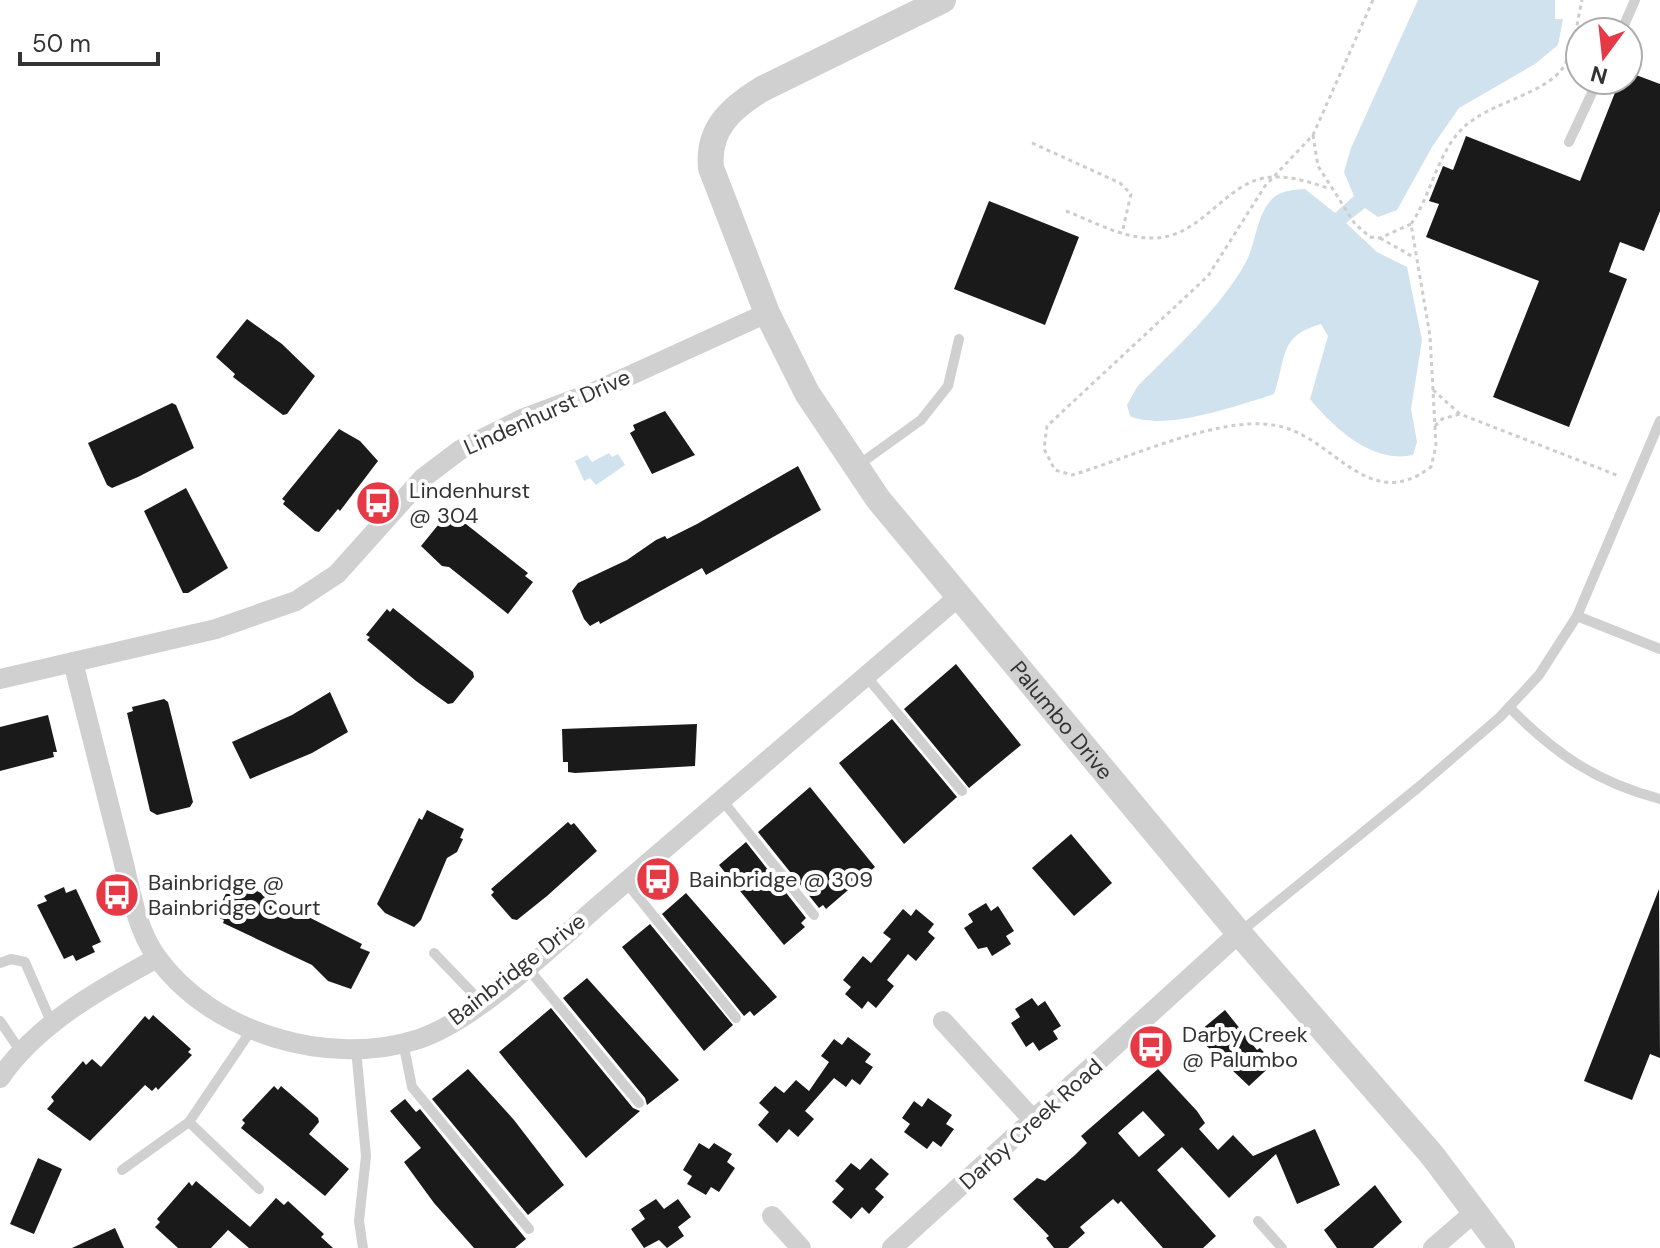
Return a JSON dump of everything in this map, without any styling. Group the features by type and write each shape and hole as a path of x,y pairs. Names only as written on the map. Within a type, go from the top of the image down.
{"street":[{"name":"Palumbo Drive","path":"943,0 762,89 738,103 720,123 712,143 711,168 716,188 767,313 807,393 856,467 957,598 1239,933 1422,1144 1476,1211 1500,1247"},
{"name":"Lindenhurst Drive","path":"0,679 246,621 296,601 337,574 423,478 460,450 524,418 596,391 767,313"},
{"name":"Bainbridge Drive","path":"73,662 130,892 147,941 157,958 207,1005 252,1029 300,1045 356,1049 420,1038 461,1018 626,882 957,598"},
{"name":"Darby Creek Road","path":"902,1245 1239,933"},
{"path":"0,1078 21,1052 52,1025 92,995 157,958"},
{"path":"943,1021 1034,1121"},
{"path":"1433,1248 1476,1211"},
{"path":"772,1216 801,1248"}],"lane":[{"path":"1569,142 1591,96"},
{"path":"856,467 921,420 948,386 959,339"},
{"path":"1239,933 1420,786 1509,707 1539,675 1577,616 1660,421"},
{"path":"1577,616 1660,649"},
{"path":"866,676 962,791"},
{"path":"1509,707 1546,744 1568,760 1593,775 1660,799"},
{"path":"722,800 814,915"},
{"path":"626,882 736,1018"},
{"path":"434,953 481,1002"},
{"path":"0,963 11,959 25,962 52,1025"},
{"path":"526,966 639,1103"},
{"path":"0,1021 21,1052"},
{"path":"122,1170 189,1122 252,1029"},
{"path":"403,1042 412,1087 529,1229"},
{"path":"356,1049 366,1156 359,1221 363,1248"},
{"path":"189,1122 259,1189"},
{"path":"1258,1221 1282,1248"}],"path":[{"path":"1373,0 1313,135 1272,177 1208,276 1066,404 1047,426 1044,449 1055,470 1072,475 1177,441 1243,424 1274,425 1299,433 1346,465 1390,484 1413,481 1431,467 1436,446 1424,282 1415,258 1411,224"},
{"path":"1380,238 1411,224 1422,208 1447,147 1464,127 1484,112 1547,82 1563,69 1570,54 1582,0"},
{"path":"1313,135 1318,166 1355,224 1370,237 1380,238 1415,258"},
{"path":"1032,143 1120,183 1131,194 1122,233"},
{"path":"1066,211 1122,233 1151,238 1180,232 1207,217 1250,183 1272,177 1289,177 1330,189"},
{"path":"1433,390 1460,414 1634,482"},
{"path":"1435,426 1442,419 1460,414"}],"water":[{"path":"1418,0 1555,0 1555,19 1563,19 1558,45 1535,64 1459,108 1432,147 1397,210 1378,217 1365,208 1346,223 1377,252 1407,267 1422,340 1411,409 1417,442 1413,455 1383,454 1369,449 1342,432 1310,399 1328,336 1321,324 1297,335 1291,342 1274,394 1181,419 1144,420 1130,416 1127,405 1137,387 1196,328 1235,279 1246,262 1262,214 1271,200 1283,192 1305,189 1335,213 1354,196 1344,172 1351,148"},
{"path":"609,453 612,457 618,454 625,465 596,485 590,478 584,481 575,461 587,455 592,462"}],"building":[{"path":"1644,78 1660,84 1660,211 1644,251 1620,242 1609,272 1627,279 1569,427 1493,397 1539,281 1426,237 1439,204 1429,201 1443,166 1453,170 1466,136 1580,181 1614,96 1644,96"},
{"path":"989,201 1079,237 1045,325 954,289"},
{"path":"247,319 282,344 315,376 287,414 283,415 233,377 235,374 216,357"},
{"path":"172,403 176,405 194,448 138,477 112,488 107,485 88,443"},
{"path":"665,411 695,455 652,474 630,433 635,430 633,425"},
{"path":"339,429 360,441 378,461 340,511 338,509 319,532 283,504 285,501 282,499"},
{"path":"798,466 821,510 706,575 702,568 600,624 599,621 590,626 584,619 572,591 578,583 627,560 656,540 665,536 667,539 697,524"},
{"path":"186,488 228,568 188,593 183,593 144,511"},
{"path":"447,514 455,520 457,517 528,573 525,576 533,582 508,614 449,567 442,566 421,546"},
{"path":"393,608 473,672 474,677 453,703 448,704 416,681 367,640 370,637 366,635 387,609 390,612"},
{"path":"956,664 1021,745 969,788 904,709"},
{"path":"330,692 348,732 312,753 250,779 232,742 292,715"},
{"path":"164,699 168,702 193,802 190,807 157,815 150,811 127,713 133,711 132,707"},
{"path":"48,715 57,752 53,752 54,757 0,771 0,727"},
{"path":"892,719 957,797 904,844 839,763"},
{"path":"697,724 695,766 575,773 568,772 568,762 563,762 562,729"},
{"path":"810,787 875,867 826,909 823,905 819,908 758,832"},
{"path":"427,810 464,829 460,838 463,839 457,852 447,858 421,920 414,927 385,913 377,904 419,818 422,820"},
{"path":"568,822 571,825 574,823 597,851 517,920 512,919 491,895 494,892 491,889"},
{"path":"1071,834 1112,883 1074,916 1032,868"},
{"path":"746,842 806,918 801,923 805,927 784,945 719,865"},
{"path":"233,879 362,944 360,948 370,952 351,989 328,981 312,965 223,923 224,920 215,916"},
{"path":"64,887 66,893 76,889 101,942 92,946 95,952 76,961 73,955 64,959 37,905 47,901 44,896"},
{"path":"1659,889 1660,1058 1650,1054 1632,1100 1584,1081"},
{"path":"686,893 777,997 754,1016 750,1011 744,1016 662,914"},
{"path":"986,903 991,911 998,906 1014,931 1006,936 1011,944 992,956 987,947 978,949 964,928 973,922 968,914"},
{"path":"903,909 911,916 916,909 934,924 928,932 935,938 916,961 908,954 887,980 894,986 876,1008 868,1001 862,1009 845,994 851,987 843,980 863,956 871,963 891,939 883,933"},
{"path":"650,924 733,1025 704,1051 622,947"},
{"path":"587,978 679,1080 647,1105 645,1098 563,998"},
{"path":"1032,998 1038,1006 1045,1001 1061,1026 1053,1031 1058,1039 1039,1051 1033,1042 1026,1047 1011,1023 1020,1017 1015,1009"},
{"path":"551,1008 633,1108 640,1111 586,1158 499,1052"},
{"path":"1225,1010 1257,1050 1260,1048 1274,1063 1249,1086 1195,1035"},
{"path":"153,1015 191,1049 188,1052 192,1055 158,1090 156,1087 152,1091 145,1085 90,1141 47,1109 54,1101 51,1097 83,1061 86,1065 92,1059 101,1067 145,1016 149,1020"},
{"path":"848,1037 871,1054 865,1062 873,1067 860,1085 852,1079 846,1087 834,1078 805,1111 814,1119 798,1137 789,1129 777,1143 758,1125 769,1112 759,1103 775,1086 784,1093 796,1080 809,1091 829,1062 821,1056 834,1039 842,1045"},
{"path":"468,1069 514,1120 564,1185 528,1215 432,1099"},
{"path":"1158,1069 1197,1111 1205,1123 1199,1129 1218,1150 1233,1135 1253,1156 1315,1129 1340,1185 1297,1204 1276,1154 1229,1198 1182,1147 1157,1170 1216,1236 1203,1248 1163,1248 1121,1201 1118,1204 1113,1199 1080,1227 1085,1233 1068,1248 1054,1248 1046,1238 1049,1236 1013,1199 1037,1178 1045,1181 1075,1155 1087,1143 1081,1136","holes":["1143,1111 1165,1135 1139,1157 1118,1133"]},
{"path":"274,1086 278,1090 281,1086 318,1118 319,1122 309,1134 349,1169 325,1196 241,1128 245,1123 242,1120"},
{"path":"928,1098 952,1115 946,1124 954,1129 941,1147 933,1141 927,1149 904,1132 910,1124 902,1118 914,1101 922,1107"},
{"path":"405,1099 416,1112 420,1109 526,1239 515,1248 474,1248 434,1203 404,1162 421,1148 390,1111"},
{"path":"699,1143 709,1149 714,1143 732,1154 727,1162 735,1168 719,1192 711,1187 706,1195 687,1184 692,1176 683,1170"},
{"path":"38,1158 62,1169 34,1234 10,1224"},
{"path":"871,1158 889,1174 875,1189 884,1197 869,1214 862,1207 851,1219 832,1202 844,1189 835,1181 851,1163 860,1170"},
{"path":"196,1181 250,1227 276,1198 284,1205 288,1201 324,1234 321,1237 333,1248 249,1248 228,1230 211,1248 178,1248 155,1227 160,1222 157,1219 189,1182 192,1186"},
{"path":"1375,1185 1402,1222 1373,1248 1337,1248 1324,1230"},
{"path":"656,1199 664,1209 678,1199 691,1217 678,1227 684,1236 667,1248 659,1240 644,1248 631,1229 645,1219 639,1210"},
{"path":"115,1228 124,1248 72,1248"}],"place":[{"name":"Lindenhurst @ 304","path":"378,503"},
{"name":"Bainbridge @ 309","path":"658,879"},
{"name":"Bainbridge @ Bainbridge Court","path":"117,895"},
{"name":"Darby Creek @ Palumbo","path":"1151,1047"}]}
